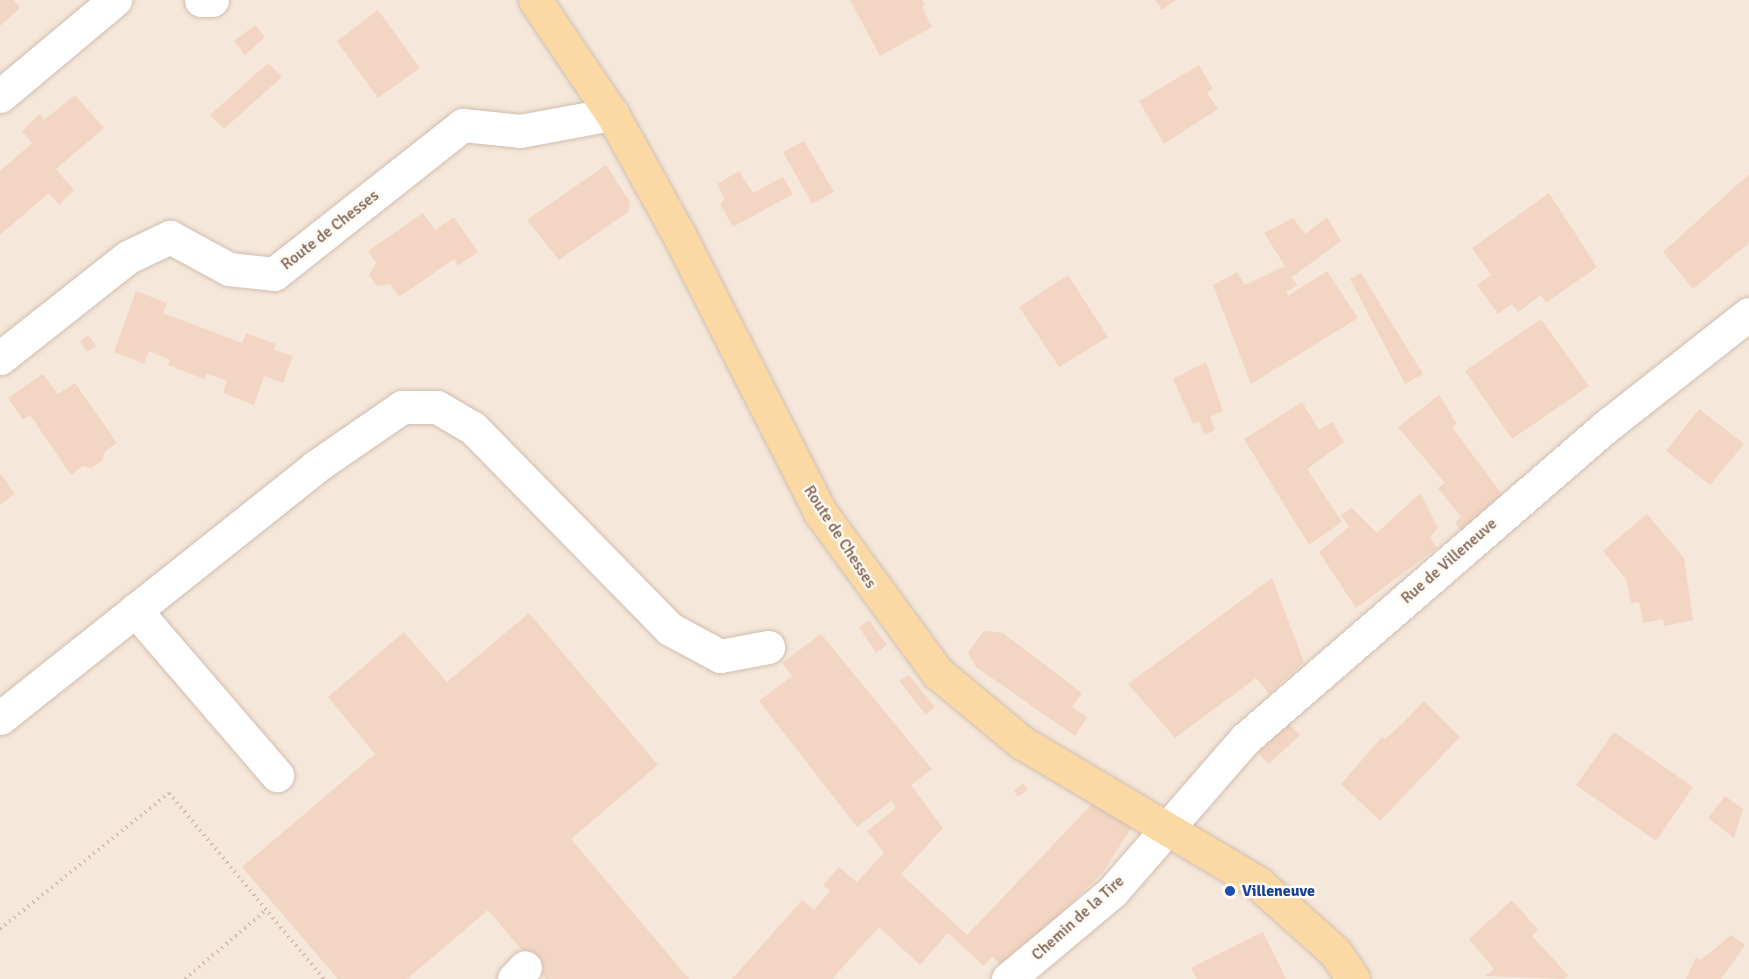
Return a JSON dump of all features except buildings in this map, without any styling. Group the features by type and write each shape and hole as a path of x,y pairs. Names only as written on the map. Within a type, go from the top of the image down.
{"main road":[{"name":"Route de Chesses","path":"535,0 612,114 679,235 820,512 892,614 938,673 1021,742 1168,827 1258,883 1335,952 1353,979"}],"street":[{"path":"0,96 114,0"},
{"path":"201,0 212,0"},
{"name":"Route de Chesses","path":"0,358 128,257 170,237 229,268 274,274 463,125 520,131 612,114"},
{"name":"Rue de Villeneuve","path":"1168,827 1245,739 1609,424 1749,314"},
{"path":"0,718 315,467 402,407 436,407 473,428 670,629 720,656 768,646"},
{"path":"135,610 277,776"},
{"name":"Chemin de la Tire","path":"1008,979 1112,892 1168,827"}],"path":[{"path":"0,929 169,793 324,979"},
{"path":"185,979 266,910"}],"shaded area":[{"path":"0,0 1749,0 1749,979 0,979"}],"place":[{"name":"Villeneuve","path":"1230,891"}]}
